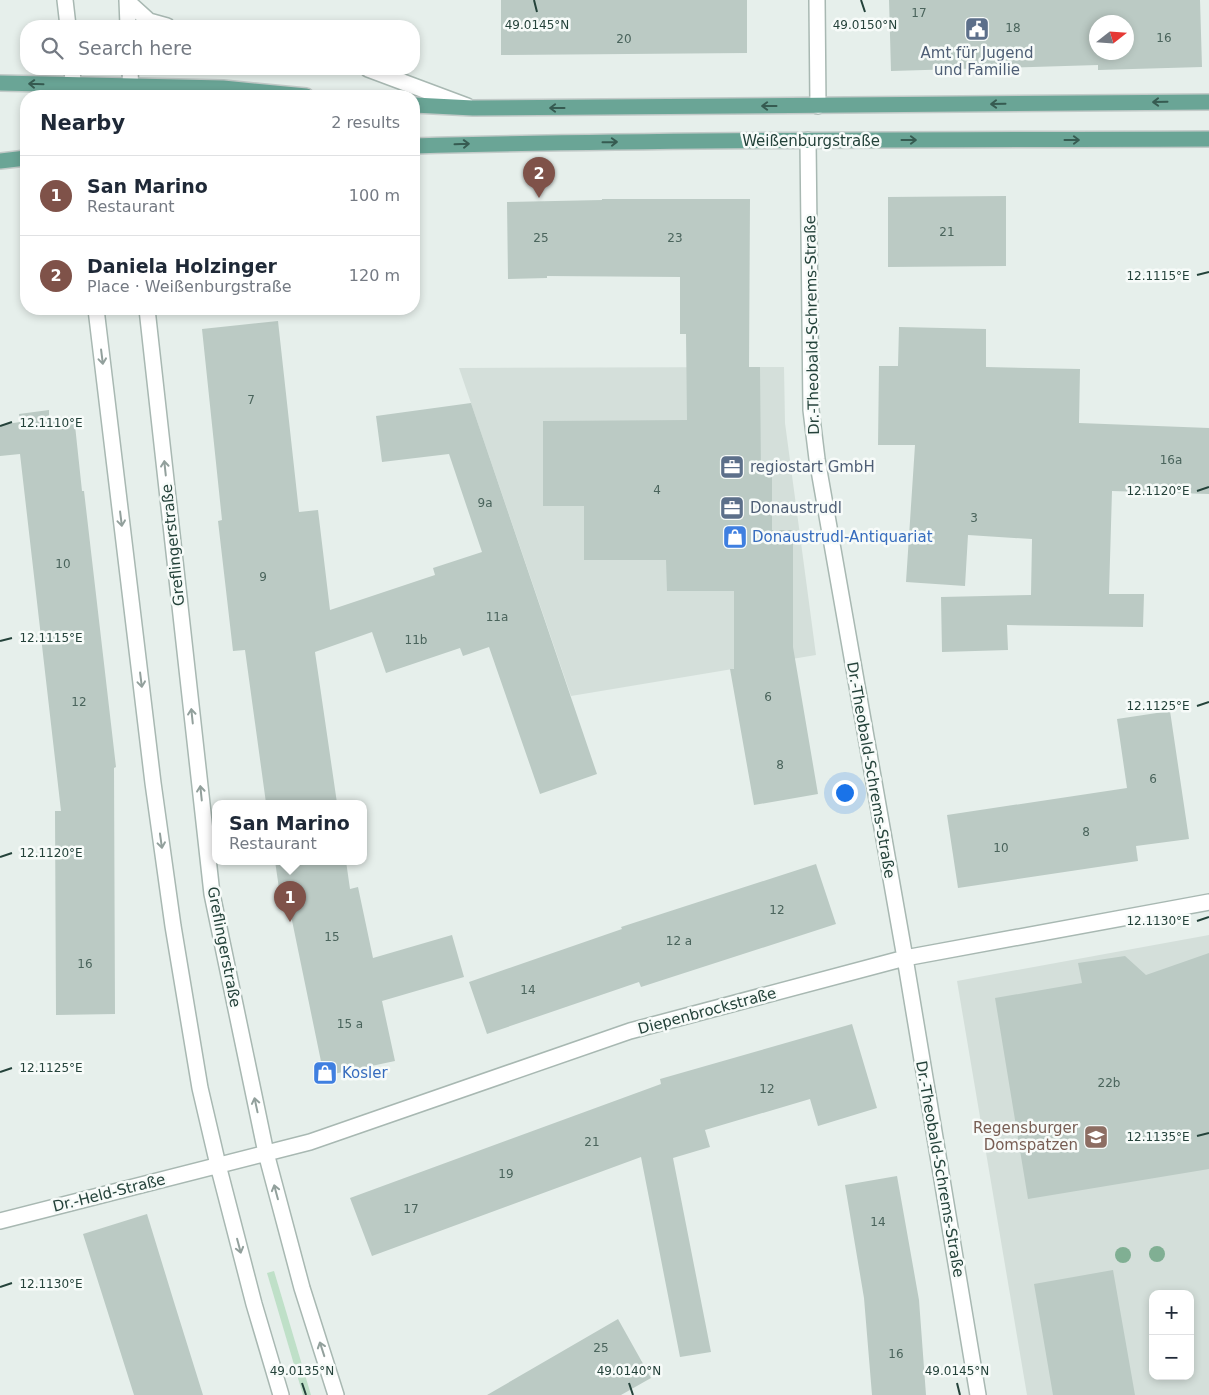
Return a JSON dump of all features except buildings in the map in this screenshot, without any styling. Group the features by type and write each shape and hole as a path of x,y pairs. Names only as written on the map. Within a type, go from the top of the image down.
{"main road":[{"path":"0,83 64,90"},
{"path":"162,90 223,88 244,90"},
{"path":"420,105 472,108 1209,102"},
{"name":"Weißenburgstraße","path":"420,146 808,140 1209,140"},
{"path":"0,160 20,158"}],"street":[{"path":"65,0 67,20"},
{"path":"127,0 128,20"},
{"path":"127,0 148,20"},
{"path":"817,0 818,106"},
{"path":"72,75 73,90"},
{"path":"130,75 131,90"},
{"path":"384,75 472,108"},
{"name":"Dr.-Theobald-Schrems-Straße","path":"808,140 811,410 817,459 978,1395"},
{"path":"97,315 153,783 173,926 200,1088 254,1304 281,1395"},
{"name":"Greflingerstraße","path":"148,315 212,894 266,1153 302,1288 336,1395"},
{"name":"Diepenbrockstraße","path":"218,1165 310,1142 630,1031 904,958 1209,902"},
{"name":"Dr.-Held-Straße","path":"0,1221 218,1165"}],"shaded area":[{"path":"784,367 785,423 816,655 571,696 459,368"},
{"name":"Regensburger Domspatzen","path":"1209,935 1209,1395 1027,1395 957,981"}],"green space":[{"path":"274,1271 311,1395 303,1395 267,1273"}],"place":[{"name":"Amt für Jugend und Familie","path":"977,29"},
{"name":"Daniela Holzinger","path":"539,198"},
{"name":"regiostart GmbH","path":"732,467"},
{"name":"Donaustrudl","path":"732,508"},
{"name":"Donaustrudl-Antiquariat","path":"735,537"},
{"name":"San Marino","path":"290,922"},
{"name":"Kosler","path":"325,1073"},
{"name":"Regensburger Domspatzen","path":"1096,1137"}]}
